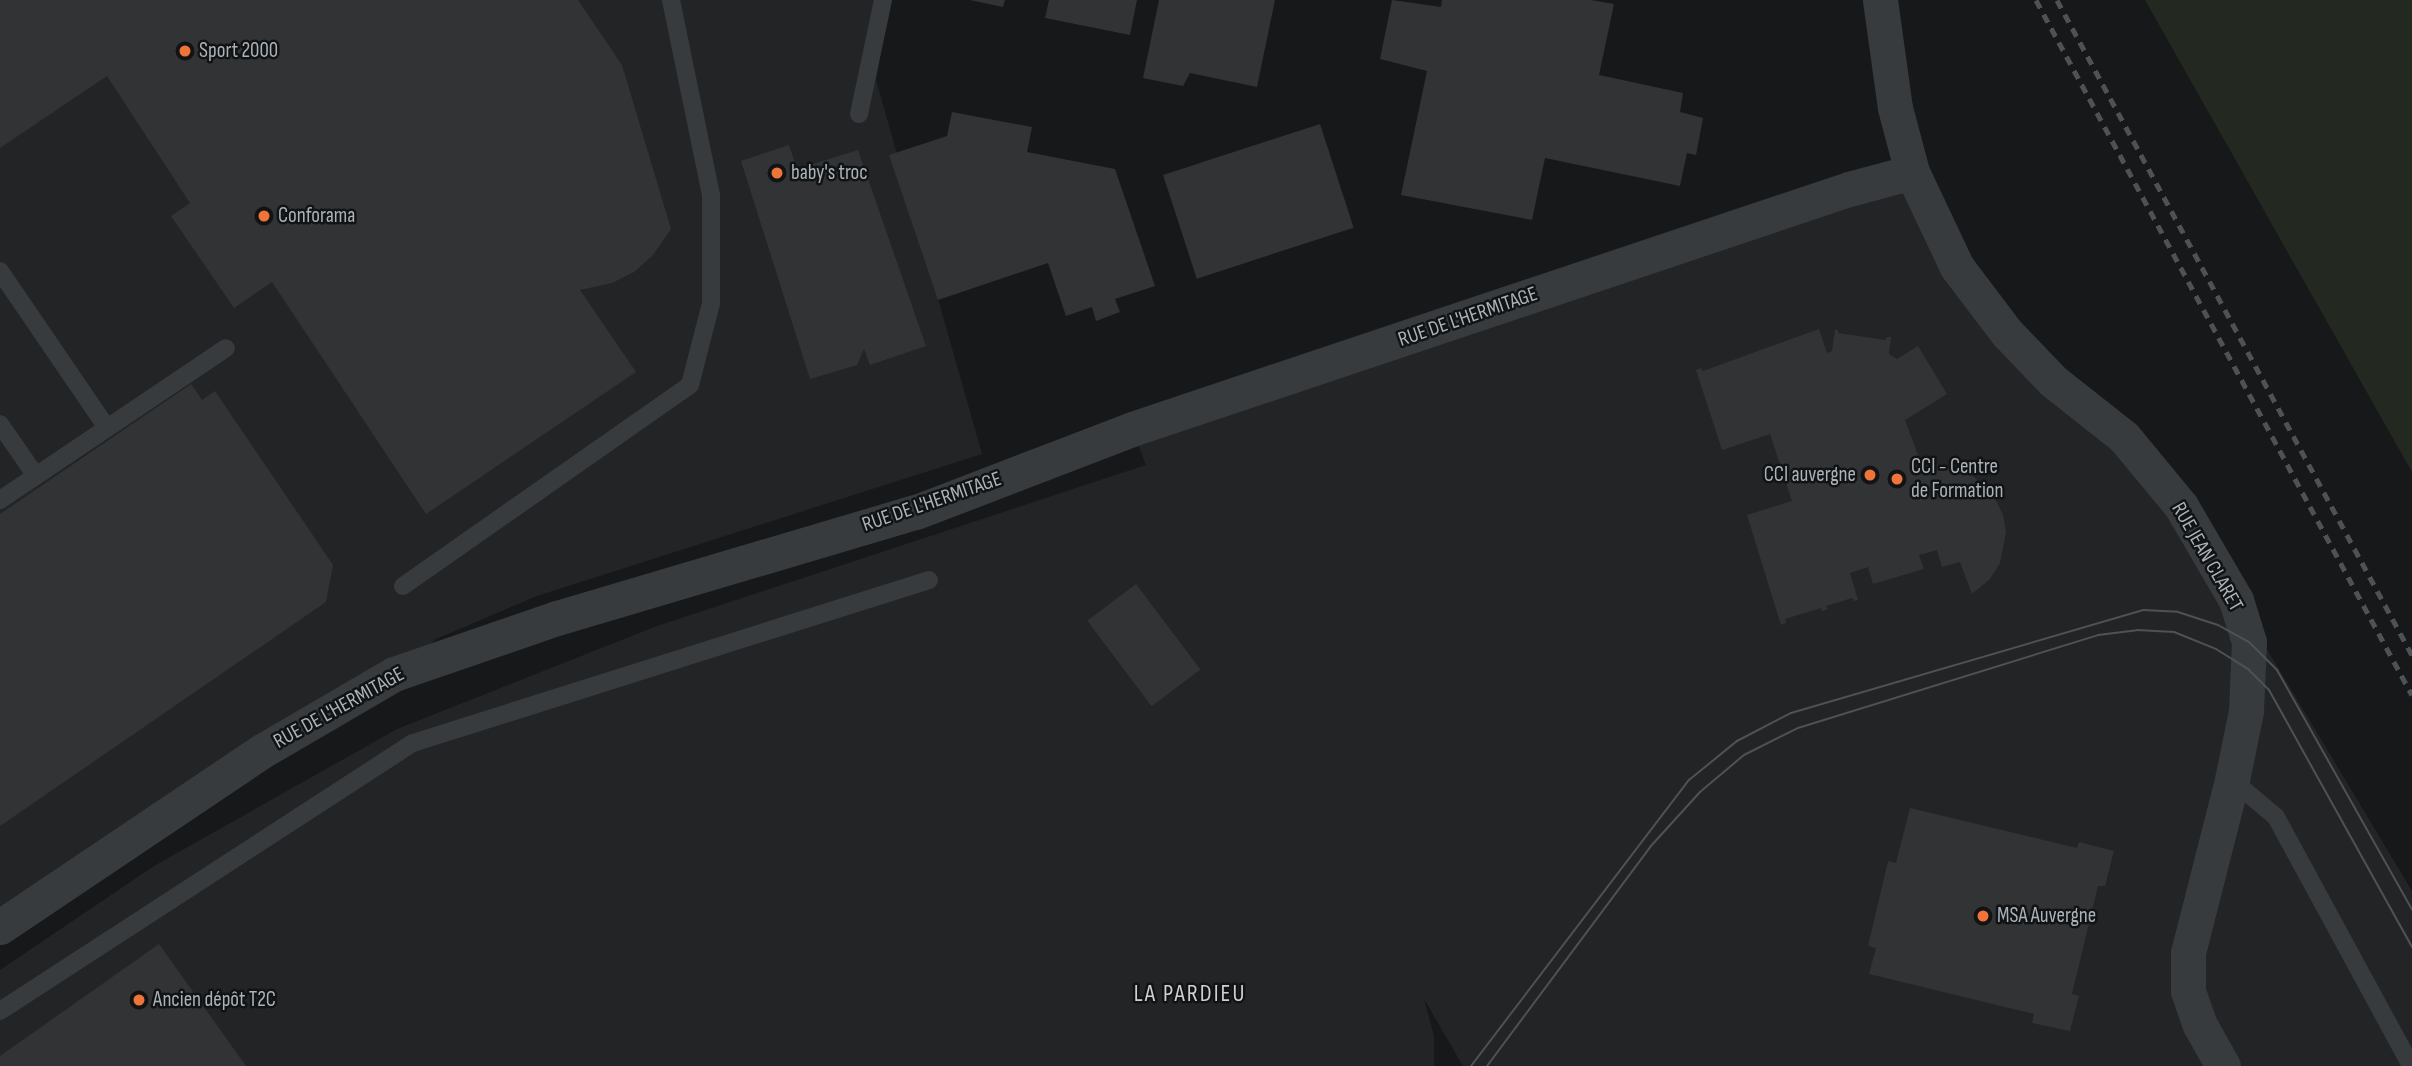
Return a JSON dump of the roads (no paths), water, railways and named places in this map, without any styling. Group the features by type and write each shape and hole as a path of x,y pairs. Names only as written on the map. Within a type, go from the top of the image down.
{"street":[{"name":"RUE JEAN CLARET","path":"1880,0 1895,108 1912,172 1957,267 2007,333 2053,381 2124,437 2181,506 2236,600 2249,642 2246,711 2232,780 2188,952 2188,991 2211,1061"},
{"name":"RUE DE L'HERMITAGE","path":"0,927 261,751 394,674 557,618 916,512 1132,429 1849,189 1912,172"}],"lane":[{"path":"403,586 690,385 711,303 711,195 671,0"},
{"path":"859,114 883,0"},
{"path":"0,271 107,428"},
{"path":"0,500 226,348"},
{"path":"0,424 36,476"},
{"path":"0,1011 413,743 929,580"},
{"path":"2232,780 2276,817 2411,1066"}],"tram line":[{"path":"1471,1066 1689,780 1737,741 1791,713 2143,610 2178,612 2218,625 2249,642 2277,670 2412,910"},
{"path":"1487,1066 1650,847 1700,792 1744,755 1798,728 2098,635 2137,630 2174,632 2216,649 2249,670 2269,690 2412,947"}],"railway":[{"path":"2036,0 2412,695"},
{"path":"2057,0 2412,655"}],"place":[{"name":"Sport 2000","path":"185,51"},
{"name":"baby's troc","path":"777,173"},
{"name":"Conforama","path":"264,216"},
{"name":"CCI auvergne","path":"1870,475"},
{"name":"CCI - Centre de Formation","path":"1897,479"},
{"name":"MSA Auvergne","path":"1983,916"},
{"name":"Ancien dépôt T2C","path":"139,1000"}],"district":[{"name":"LA PARDIEU","path":"1190,994"}]}
